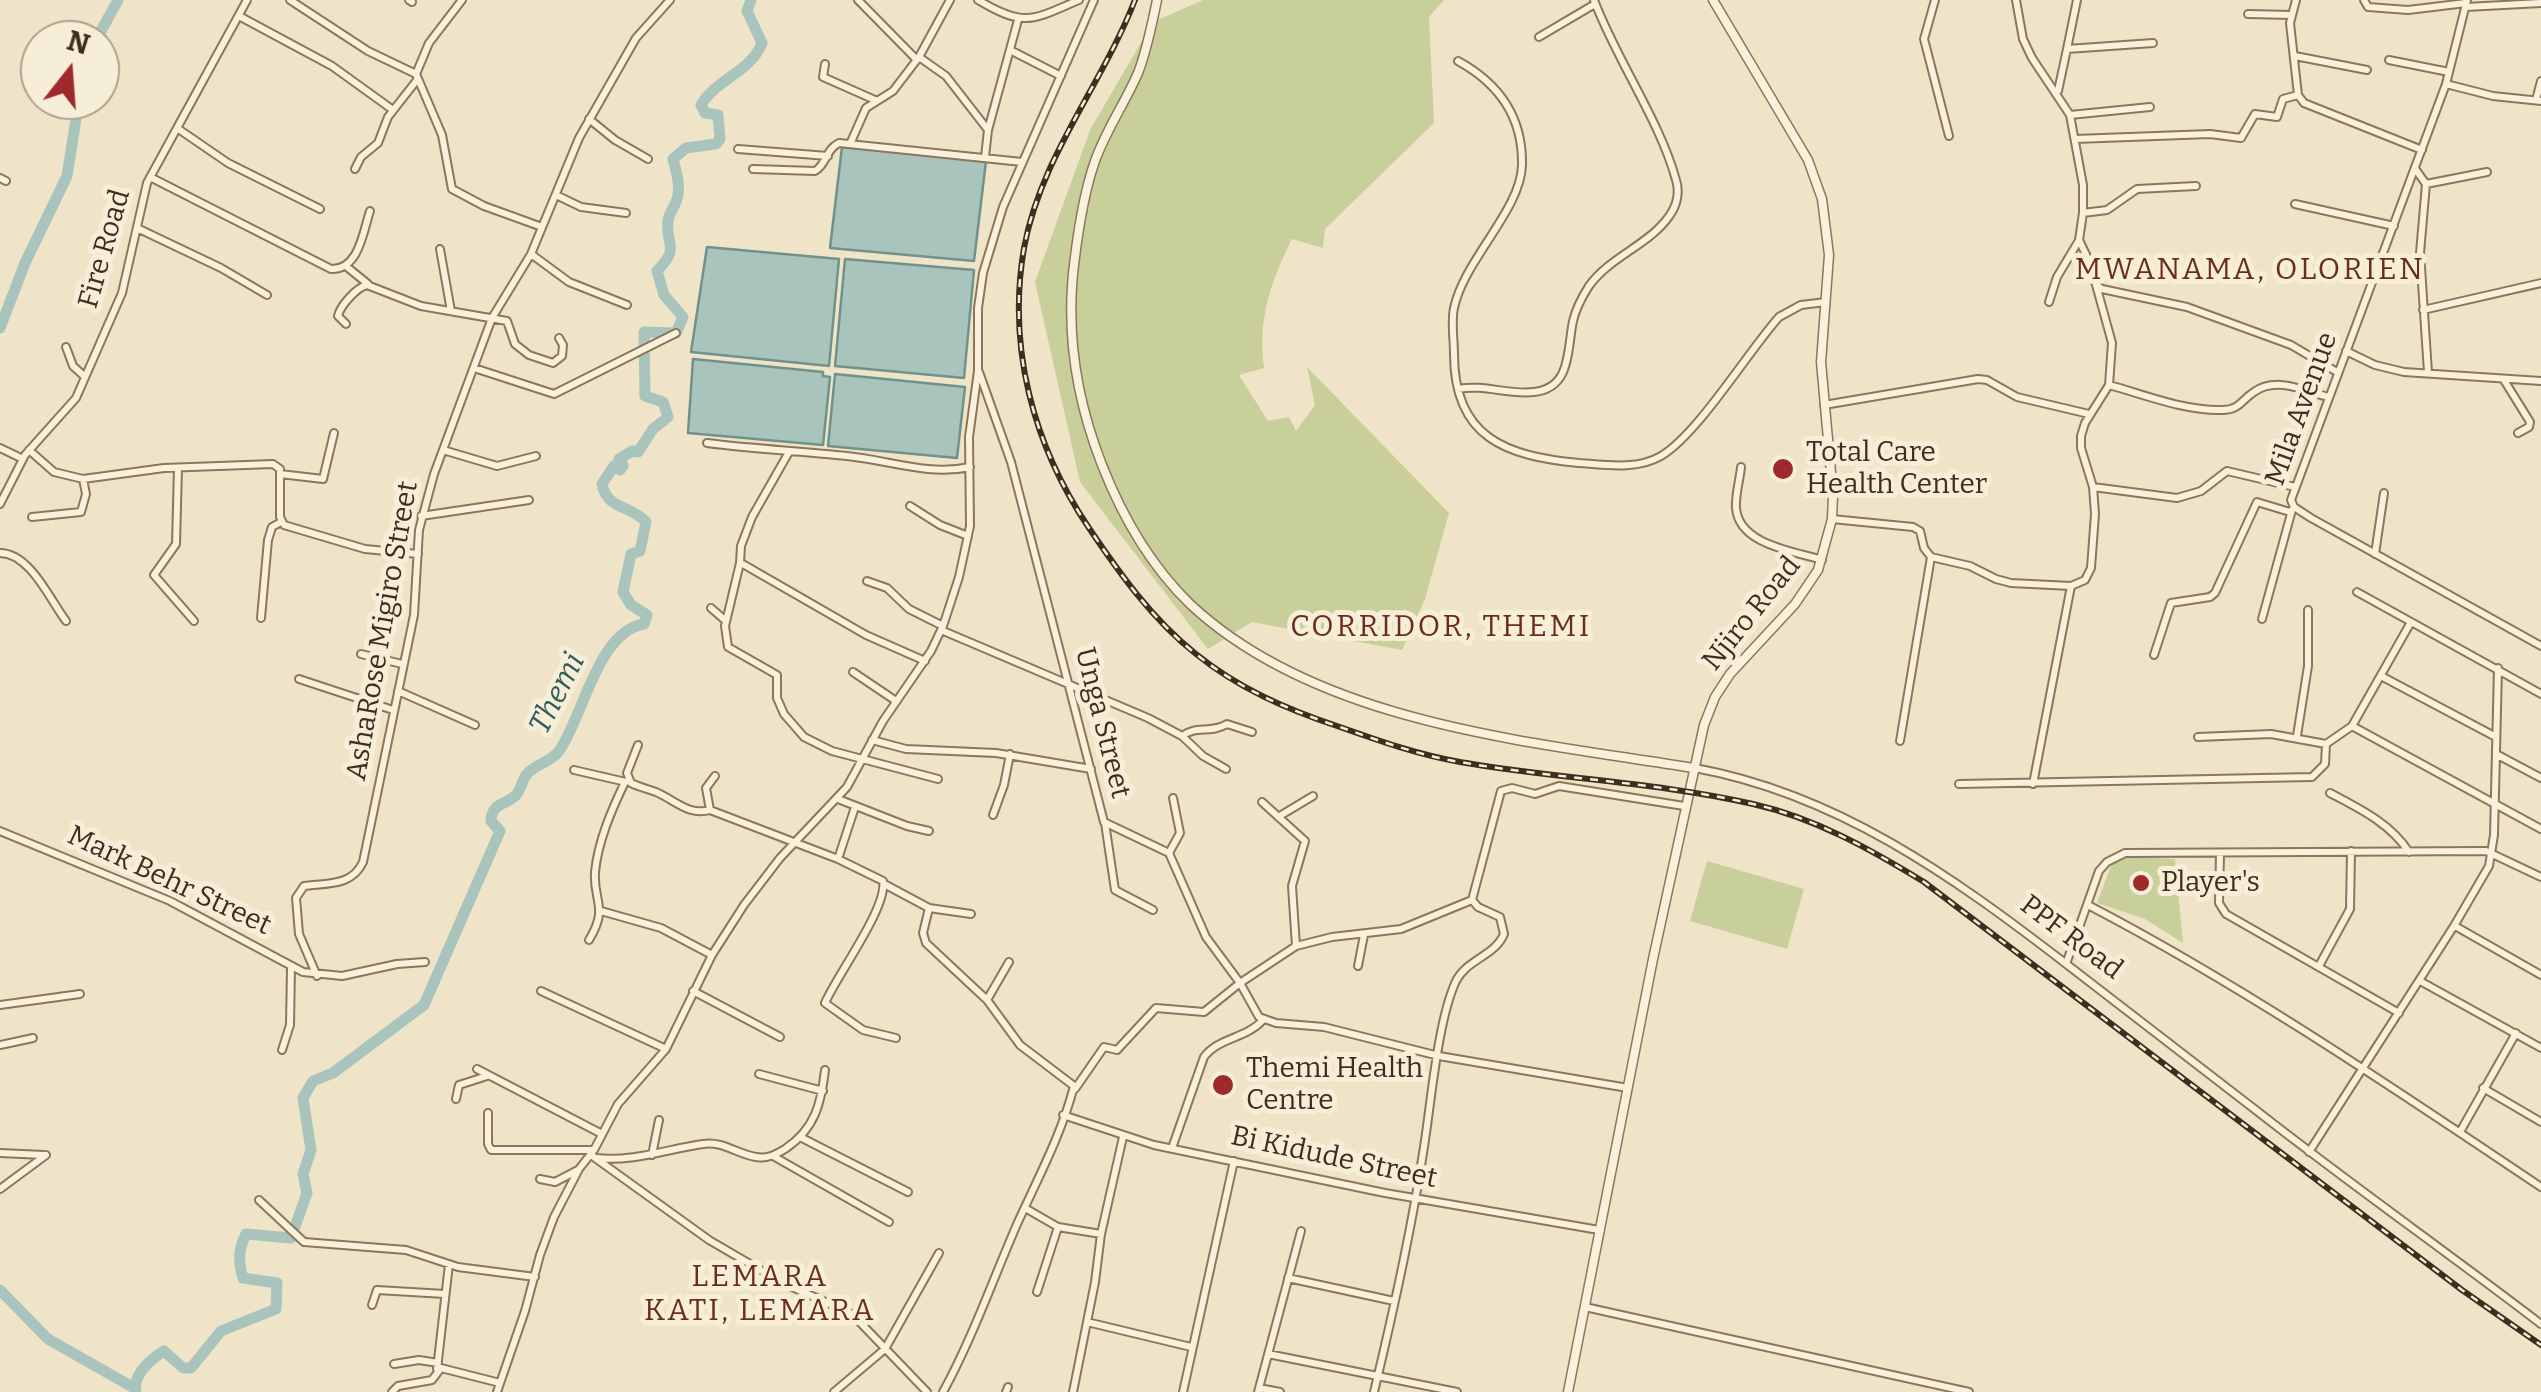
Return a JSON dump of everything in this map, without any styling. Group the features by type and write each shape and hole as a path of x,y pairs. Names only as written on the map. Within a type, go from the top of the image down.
{"street":[{"name":"Fire Road","path":"0,504 22,459 69,409 122,293 150,177 247,0"},
{"path":"290,0 416,77 442,135 452,189 484,206 542,227"},
{"path":"354,169 378,143 392,110 416,77 429,43 462,0"},
{"name":"AshaRose Migiro Street","path":"317,976 298,934 296,898 304,886 349,880 357,874 369,839 414,615 421,516 443,450 492,318 531,254 589,118 636,38 670,0"},
{"path":"858,0 918,58 936,66 988,130"},
{"path":"850,144 859,119 874,100 893,91 918,58 950,0"},
{"path":"978,0 1018,20 1035,18 1080,0"},
{"path":"497,1392 554,1217 579,1170 593,1154 622,1098 666,1049 712,955 759,884 838,799 942,628 968,536 970,416 978,371 981,284 995,230 1022,162 1094,0"},
{"path":"1157,0 1137,74 1108,130 1088,184 1074,262 1072,298 1079,396 1092,440 1120,509 1148,554 1191,604 1236,640 1294,673 1359,700 1478,731 1694,768"},
{"name":"Njiro Road","path":"1568,1392 1684,806 1714,698 1730,674 1795,604 1822,560 1832,520 1821,362 1830,255 1827,224 1808,160 1712,0"},
{"path":"1936,0 1924,39 1949,136"},
{"path":"2016,0 2023,39 2041,75 2058,92 2070,115 2084,214 2078,240 2048,302"},
{"path":"2058,92 2077,0"},
{"path":"2296,0 2291,15 2298,95 2309,106 2338,114 2364,129 2422,150"},
{"path":"2364,0 2371,8 2408,10 2466,3 2541,3"},
{"path":"1458,390 1490,387 1537,392 1558,382 1568,362 1573,322 1588,288 1596,276 1652,234 1672,211 1677,198 1677,184 1666,155 1595,2 1539,37"},
{"name":"Mila Avenue","path":"2466,3 2446,84 2295,487 2292,509 2541,646"},
{"path":"2248,14 2291,15"},
{"path":"239,16 332,66 392,110"},
{"path":"985,157 988,130 1018,20"},
{"path":"2067,49 2153,43"},
{"path":"1010,50 1061,76"},
{"path":"2295,56 2367,70"},
{"path":"2389,60 2449,72"},
{"path":"1458,61 1494,85 1506,102 1522,166 1513,196 1454,306 1454,366 1463,409 1476,427 1497,444 1521,455 1604,465 1647,462 1664,454 1685,434 1779,317 1801,305 1826,302"},
{"path":"825,64 822,77 874,100"},
{"path":"2446,84 2494,96 2539,100 2541,81"},
{"path":"2075,139 2210,134 2241,138 2254,114 2277,116 2282,99 2298,95"},
{"path":"2070,115 2150,107"},
{"path":"589,118 615,140 648,159"},
{"path":"177,128 228,163 320,209"},
{"path":"753,170 815,171 823,167 836,144 1022,162"},
{"path":"738,150 828,156"},
{"path":"2416,169 2426,184 2420,253 2428,372"},
{"path":"2426,184 2488,172"},
{"path":"150,177 330,270 346,266 354,257 370,210"},
{"path":"2084,214 2107,210 2137,189 2196,186"},
{"path":"556,195 581,207 626,213"},
{"path":"2295,204 2394,226"},
{"path":"137,228 267,294"},
{"path":"1931,558 1970,566 2011,582 2071,586 2085,580 2091,568 2093,487 2080,448 2090,414 2109,385 2112,343 2090,263 2078,240"},
{"path":"440,249 451,311"},
{"path":"531,254 570,282 627,306"},
{"path":"346,266 369,285 402,300 507,320 514,344 529,355 560,361 564,350 559,338"},
{"path":"2422,310 2541,283"},
{"path":"2094,284 2187,307 2291,345 2337,372"},
{"path":"346,324 338,316 339,310 361,286 369,285"},
{"path":"474,368 554,394 676,333"},
{"path":"66,347 73,366 84,376"},
{"path":"2346,352 2394,370 2541,381"},
{"name":"Unga Street","path":"978,371 1011,462 1104,822 1169,853"},
{"path":"1824,406 1978,379 1988,380 2016,397 2090,414"},
{"path":"2504,379 2530,422 2518,433"},
{"path":"2109,385 2200,409 2240,407 2252,393 2268,385 2280,384 2328,398"},
{"path":"280,474 322,479 334,433"},
{"path":"707,442 946,471 970,467"},
{"path":"0,448 22,459"},
{"path":"29,450 54,472 83,479 178,468 266,463 278,466 280,522"},
{"path":"443,450 497,466 536,456"},
{"path":"789,452 752,517 741,546 726,621 728,647 776,676 777,698 798,732 822,747 938,779"},
{"path":"1741,467 1736,507 1745,527 1755,538 1822,560"},
{"path":"178,468 176,544 154,575 194,621"},
{"path":"2093,487 2178,498 2201,491 2227,471 2295,487"},
{"path":"32,517 82,512 86,494 83,479"},
{"path":"2375,554 2384,494"},
{"path":"421,516 529,500"},
{"path":"2154,655 2171,604 2208,598 2215,593 2256,502 2292,509 2262,619"},
{"path":"910,506 968,536"},
{"path":"1832,520 1918,529 1931,558 1900,741"},
{"path":"280,522 335,542 418,554"},
{"path":"261,618 268,540 272,527 280,522"},
{"path":"0,553 11,554 23,563 66,621"},
{"path":"740,563 866,635 925,660"},
{"path":"867,581 887,588 912,610 942,628 1148,718 1182,736 1226,769"},
{"path":"2033,784 2071,586"},
{"path":"2357,592 2541,694"},
{"path":"710,608 726,621"},
{"path":"2297,736 2308,666 2308,610"},
{"path":"2326,744 2352,726 2411,622"},
{"path":"361,654 402,664"},
{"path":"2309,1152 2454,926 2493,852 2498,668"},
{"path":"853,672 896,700"},
{"path":"2381,676 2496,737"},
{"path":"299,679 393,710"},
{"path":"398,691 475,725"},
{"path":"1182,736 1192,730 1215,731 1227,724 1252,732"},
{"path":"2352,726 2541,829"},
{"path":"2198,737 2297,736 2326,744"},
{"path":"872,740 906,749 1010,754 1091,769"},
{"path":"1959,784 2312,776 2325,764 2326,744"},
{"path":"589,940 601,911 596,864 608,820 628,782 627,772 638,745"},
{"path":"993,815 1010,754"},
{"path":"2496,754 2541,778"},
{"name":"PPF Road","path":"1694,768 1763,784 1831,810 1946,874 2541,1324"},
{"path":"574,770 628,782 693,812 710,810 877,877 884,885 929,908 971,914"},
{"path":"710,810 706,788 715,776"},
{"path":"1472,900 1502,789 1534,794 1559,786 1684,806"},
{"path":"2330,793 2380,821 2410,852"},
{"path":"1278,817 1313,796"},
{"path":"1173,798 1180,834 1169,853 1206,937 1263,1019 1324,1027 1439,1056 1628,1088"},
{"path":"838,799 928,831"},
{"path":"1262,802 1304,842 1292,886 1296,946"},
{"path":"838,860 855,807"},
{"path":"1104,822 1115,890 1153,910"},
{"name":"Mark Behr Street","path":"0,831 170,901 291,968 317,976"},
{"path":"2220,852 2219,902 2226,914 2399,1013"},
{"path":"2319,966 2350,909 2351,852"},
{"path":"2066,964 2100,871 2116,856 2493,852 2541,877"},
{"path":"884,885 876,914 825,1001 863,1030 896,1038"},
{"path":"944,1392 1051,1154 1073,1092 1103,1048 1117,1050 1150,1012 1164,1008 1204,1012 1296,946 1332,937 1401,929 1472,900"},
{"path":"1374,1392 1416,1198 1439,1056 1456,980 1468,966 1500,944 1504,934 1500,916 1472,900"},
{"path":"2088,904 2365,1068 2541,1186"},
{"path":"929,908 924,938 988,1000 1020,1045 1073,1082 1073,1092"},
{"path":"601,911 676,934 712,955"},
{"path":"2454,926 2541,975"},
{"path":"1358,966 1364,934"},
{"path":"317,976 342,976 426,962"},
{"path":"988,1000 1009,962"},
{"path":"282,1050 290,1025 291,968"},
{"path":"2419,981 2541,1048"},
{"path":"541,991 666,1049"},
{"path":"693,991 780,1037"},
{"path":"0,1004 80,994"},
{"path":"1172,1148 1210,1048 1247,1034 1263,1019"},
{"path":"2460,1132 2516,1034"},
{"path":"0,1045 33,1038"},
{"path":"477,1069 602,1134"},
{"path":"488,1112 488,1144 492,1150 593,1154 612,1160 710,1144 756,1157 774,1156 800,1138 814,1120 825,1070"},
{"path":"759,1074 822,1091"},
{"path":"456,1099 459,1085 488,1076"},
{"path":"2483,1088 2541,1122"},
{"name":"Bi Kidude Street","path":"1063,1115 1124,1137 1172,1148 1416,1198 1599,1230"},
{"path":"652,1155 659,1120"},
{"path":"1072,1392 1101,1234 1124,1137"},
{"path":"800,1138 908,1192"},
{"path":"0,1152 46,1156 0,1189"},
{"path":"593,1154 710,1240 781,1282 852,1314 927,1392"},
{"path":"774,1156 889,1222"},
{"path":"1183,1392 1234,1161"},
{"path":"540,1179 554,1182 579,1170"},
{"path":"259,1200 304,1242 406,1250 448,1264 534,1276"},
{"path":"1025,1208 1058,1227 1101,1234"},
{"path":"1037,1292 1058,1227"},
{"path":"1280,1392 1259,1390 1301,1231"},
{"path":"834,1392 884,1349 938,1253"},
{"path":"392,1392 404,1384 432,1380 438,1366 448,1264"},
{"path":"1288,1278 1394,1301"},
{"path":"372,1305 376,1290 445,1294"},
{"path":"1585,1307 1970,1392"},
{"path":"1087,1322 1191,1347"},
{"path":"1268,1354 1457,1392"},
{"path":"394,1364 419,1360 500,1383"}],"green space":[{"path":"1203,0 1444,0 1429,17 1434,123 1325,229 1323,248 1292,239 1267,301 1264,368 1239,375 1268,421 1289,417 1296,431 1315,405 1307,367 1449,513 1425,599 1402,650 1252,622 1208,649 1080,482 1035,282 1090,130 1153,22"},
{"name":"Player's","path":"2121,856 2175,859 2183,943 2145,919 2097,903 2112,863"},
{"path":"1707,861 1804,889 1787,949 1690,921"}],"water":[{"path":"842,147 986,161 974,261 830,248"},
{"path":"707,247 839,259 829,366 691,352"},
{"path":"845,259 974,270 964,378 835,366"},
{"path":"693,359 823,372 823,376 830,377 823,445 688,433"},
{"path":"835,374 965,387 957,458 828,446"}],"waterway":[{"path":"107,20 118,0"},
{"name":"Themi","path":"135,1392 143,1368 164,1351 183,1368 191,1368 221,1331 276,1309 277,1283 243,1278 240,1250 246,1234 291,1238 307,1193 303,1174 311,1150 303,1098 313,1081 333,1073 424,1005 500,831 491,821 494,810 516,795 525,776 559,751 603,658 628,630 644,624 647,615 631,605 623,592 631,554 640,551 646,522 609,499 602,484 614,466 620,470 623,466 619,459 632,451 638,452 653,429 668,417 663,402 645,396 644,332 676,333 683,317 664,295 657,271 670,251 668,221 678,189 673,159 686,148 716,144 720,139 718,115 705,113 701,105 715,88 750,61 762,43 747,11 751,0"},
{"path":"0,328 25,263 67,176 76,120"},
{"path":"0,1290 48,1339 136,1389"}],"railway":[{"path":"1135,0 1058,152 1032,214 1024,248 1019,322 1022,358 1039,429 1069,496 1125,579 1180,640 1229,677 1281,705 1398,747 1460,762 1753,804 1798,817 1863,847 1924,882 2462,1290 2541,1345"}],"place":[{"name":"Total Care Health Center","path":"1783,469"},
{"name":"Player's","path":"2141,883"},
{"name":"Themi Health Centre","path":"1223,1085"}],"district":[{"name":"MWANAMA, OLORIEN","path":"2250,271"},
{"name":"CORRIDOR, THEMI","path":"1441,628"},
{"name":"LEMARA KATI, LEMARA","path":"760,1295"}]}
